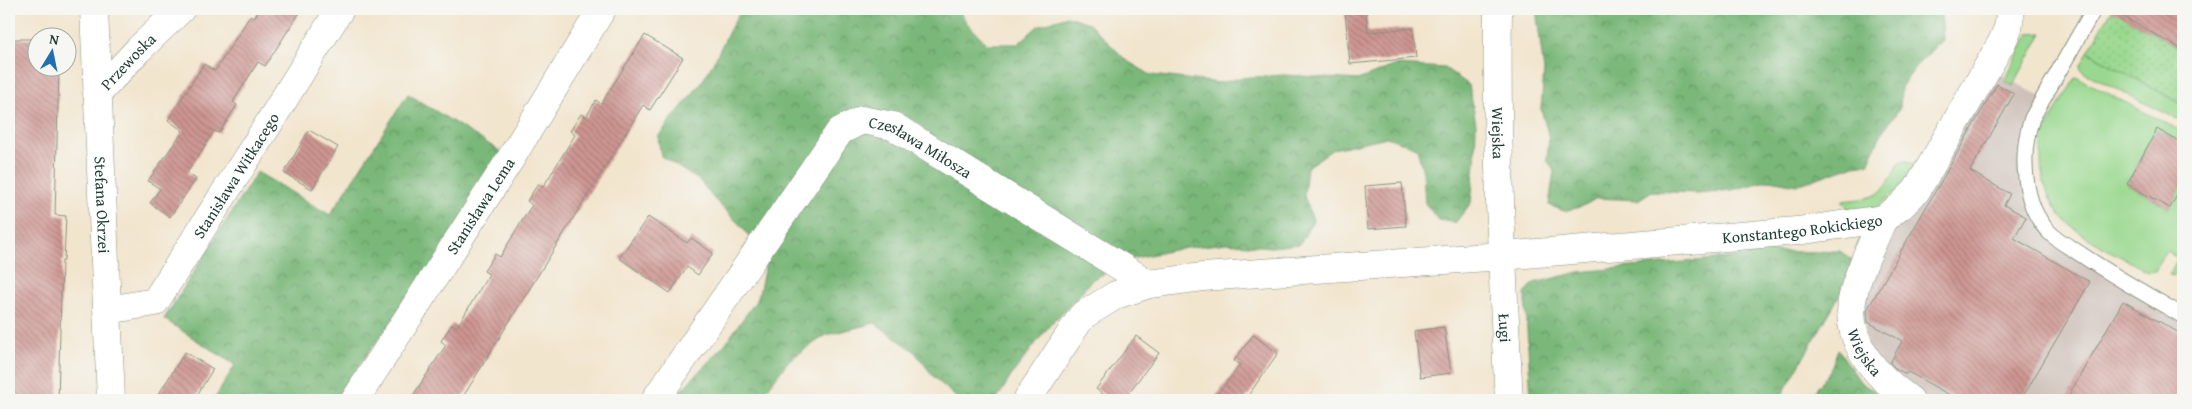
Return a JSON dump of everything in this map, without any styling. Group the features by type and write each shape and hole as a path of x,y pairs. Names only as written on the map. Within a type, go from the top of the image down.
{"street":[{"name":"Stefana Okrzei","path":"94,9 111,400"},
{"name":"Przewoska","path":"97,94 138,50 181,9"},
{"name":"Stanisława Witkacego","path":"108,310 155,302 340,9"},
{"name":"Stanisława Lema","path":"355,400 511,158 602,9"},
{"name":"Wiejska","path":"1498,9 1497,78 1502,256"},
{"name":"Konstantego Rokickiego","path":"1027,400 1082,316 1116,295 1150,284 1203,277 1502,256 1796,231 1883,219 1901,206 1916,191 2002,42 2008,28 2011,9"},
{"name":"Czesława Miłosza","path":"655,400 840,131 862,120 893,126 1150,284"},
{"name":"Wiejska","path":"1883,219 1854,290 1851,320 1855,339 1878,375 1910,400"},
{"name":"Ługi","path":"1502,256 1509,400"}],"lane":[{"path":"2094,9 2032,118 2026,134 2025,171 2030,196 2050,233 2115,277 2183,316"}],"shaded area":[{"path":"1988,67 2043,98 2024,153 2046,227 2183,316 2183,400 1892,400 1866,351 1862,289 1883,219"}],"green space":[{"path":"742,9 959,9 966,22 987,44 1018,44 1038,26 1067,16 1089,23 1127,61 1151,75 1220,83 1239,78 1284,75 1358,80 1396,65 1445,68 1469,85 1476,124 1471,203 1455,223 1438,220 1425,203 1423,172 1417,148 1387,137 1333,149 1307,167 1304,196 1313,220 1300,244 1271,247 1226,243 1178,249 1135,258 1091,280 1076,299 1050,325 1013,373 997,399 959,400 934,377 914,351 875,323 826,335 789,360 759,400 672,400 725,344 758,298 766,262 744,229 714,199 700,181 661,156 658,137 701,83"},
{"path":"1536,9 1946,9 1941,13 1943,40 1919,63 1901,87 1900,108 1882,132 1868,164 1849,167 1797,185 1770,180 1732,190 1696,193 1652,191 1638,200 1597,198 1581,207 1564,211 1549,205 1554,171 1547,160 1549,137 1541,109 1544,71"},
{"path":"2112,10 2183,50 2183,105 2088,52"},
{"path":"2042,33 2013,86 2006,82 2028,34"},
{"path":"2088,52 2183,105 2183,122 2083,72 2080,67"},
{"path":"2076,77 2181,131 2176,140 2157,129 2127,184 2169,208 2183,184 2183,267 2179,276 2169,275 2178,258 2166,251 2155,271 2148,272 2079,232 2054,207 2044,183 2041,158 2042,145 2051,119"},
{"path":"408,94 511,158 334,400 214,400 235,365 164,319 257,172 330,215"},
{"path":"1907,160 1917,167 1910,179 1876,208 1849,210 1842,201 1865,198 1879,193 1900,162"},
{"path":"1768,251 1840,251 1851,259 1853,272 1779,400 1531,400 1525,293 1534,283 1579,272 1747,256"},
{"path":"1838,349 1861,383 1876,392 1878,400 1808,400 1830,371"}],"building":[{"path":"260,9 302,9 265,66 258,62 233,102 237,105 219,133 214,131 187,173 196,179 170,217 150,203 160,189 148,181 183,131 168,120 204,64 215,71 250,16 254,18"},
{"path":"2109,9 2183,9 2183,50 2158,36"},
{"path":"1366,10 1368,32 1413,28 1416,58 1350,64 1345,12"},
{"path":"645,35 683,58 650,110 643,105 461,400 410,400 446,345 441,341 452,324 457,327 489,274 484,271 495,254 500,257 532,205 527,201 538,184 543,187 575,135 570,131 581,114 586,117 596,100 601,104"},
{"path":"9,39 28,39 28,78 59,78 55,215 66,216 64,261 62,261 58,400 9,400 9,307 14,181 9,180"},
{"path":"1997,84 2014,94 1970,171 2010,194 2004,205 2026,217 2014,238 2090,282 2021,400 1959,400 1908,372 1906,374 1895,368 1890,363 1902,341 1868,322 1867,310"},
{"path":"2157,129 2183,144 2183,184 2170,208 2127,184"},
{"path":"309,130 338,147 312,189 284,173"},
{"path":"1402,183 1406,226 1368,229 1365,186"},
{"path":"648,217 687,243 691,238 713,253 698,275 687,267 670,293 619,258"},
{"path":"2123,301 2183,335 2183,400 2066,400"},
{"path":"1444,327 1451,373 1420,377 1414,331"},
{"path":"1253,335 1278,353 1245,400 1213,400 1240,365 1234,361"},
{"path":"1136,336 1159,353 1123,400 1111,400 1096,389"},
{"path":"185,352 213,369 194,400 155,400"}]}
